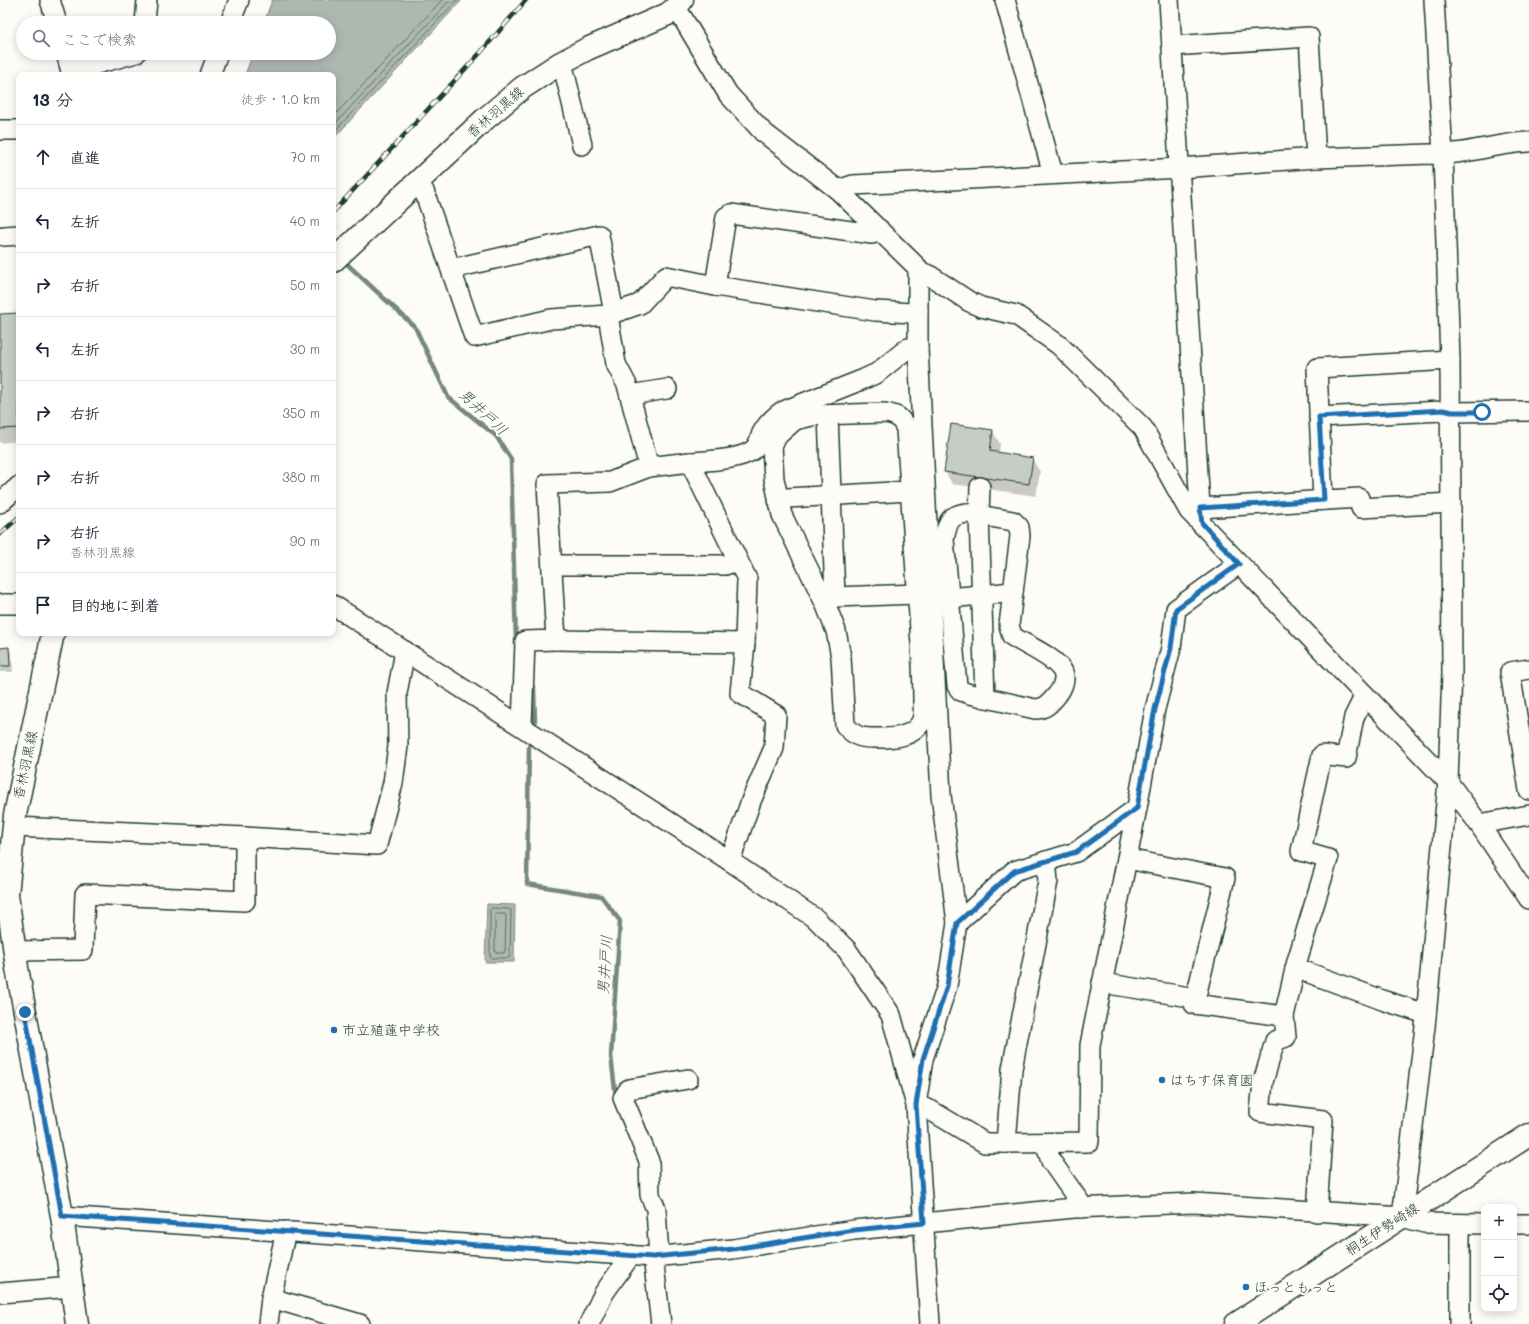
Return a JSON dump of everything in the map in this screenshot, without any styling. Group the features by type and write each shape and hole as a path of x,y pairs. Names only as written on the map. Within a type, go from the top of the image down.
{"main road":[{"name":"香林羽黒線","path":"336,258 504,102 522,88 559,64 587,49 668,14 678,4"},
{"name":"香林羽黒線","path":"52,636 14,815 14,826 4,896 62,1216 77,1324"},
{"name":"桐生伊勢崎線","path":"1236,1324 1529,1136"}],"street":[{"path":"50,0 55,16"},
{"path":"146,16 147,0"},
{"path":"232,16 238,0"},
{"path":"1005,0 1053,174"},
{"path":"1169,0 1201,515 1239,564 1448,782 1479,824 1528,896"},
{"path":"1402,1217 1426,1014 1448,782 1452,672 1452,412 1443,155 1434,0"},
{"path":"678,4 682,17 728,94 763,132 838,190 918,268 918,348 941,795 957,923 947,986 923,1059 916,1105"},
{"path":"1172,46 1309,37 1316,158"},
{"path":"68,60 72,72"},
{"path":"75,72 114,60"},
{"path":"211,72 215,60"},
{"path":"559,64 565,74 582,144"},
{"path":"0,130 16,130"},
{"path":"838,190 853,185 1180,168 1316,158 1423,154 1443,155 1516,142 1529,142"},
{"path":"418,182 424,191 474,337 551,319 611,314 640,304 666,276 715,286 875,311 913,313 918,311"},
{"path":"715,286 726,216 731,214 872,234 879,229"},
{"path":"451,269 600,235 616,364 627,385 649,467"},
{"path":"918,271 929,275 970,302 973,310 1016,315 1059,345 1143,428 1189,511 1201,515 1324,500 1360,498 1361,508 1452,503"},
{"path":"556,640 553,565 547,484 610,482 649,467 738,456 749,453 755,449 765,428 773,417 781,412 877,373 908,348 918,348"},
{"path":"1324,500 1317,368 1450,360"},
{"path":"630,395 667,389"},
{"path":"1319,417 1443,410 1452,412 1529,411"},
{"path":"828,415 830,600 839,641 845,725 850,732 863,738 890,738 910,733 919,726 923,718 923,673 906,429 902,419 894,414 816,415 795,420 778,435 772,445 774,479 782,515 830,600"},
{"path":"690,462 747,579 745,643 740,693 776,715 774,748 751,801 730,861"},
{"path":"980,487 985,698"},
{"path":"0,503 16,489"},
{"path":"778,500 787,498 910,491"},
{"path":"967,513 980,515 1013,521 1019,527 1020,536 1009,625 1012,636 1059,666 1063,673 1064,680 1060,690 1048,705 1042,709 1035,709 985,698 961,691 957,686 944,539 947,524 952,518 959,514 967,513"},
{"path":"553,565 725,565 737,561"},
{"path":"916,1105 930,1110 985,1143 1089,1142 1090,1046 1155,709 1171,648 1176,609 1239,564"},
{"path":"949,598 1013,592"},
{"path":"830,600 917,594"},
{"path":"0,604 16,604"},
{"path":"336,607 730,861 816,919 847,950 891,1015 916,1105 930,1324"},
{"path":"522,726 525,641 556,640 745,643"},
{"path":"14,826 377,845 393,782 398,746 397,693 405,651"},
{"path":"1529,669 1510,672 1525,741 1529,790"},
{"path":"1317,1212 1324,1120 1260,1112 1263,1082 1275,1041 1286,1037 1284,1016 1295,969 1328,859 1301,851 1322,755 1346,758 1354,717 1365,695"},
{"path":"957,923 1014,871 1076,852 1137,808"},
{"path":"1479,824 1529,815"},
{"path":"15,951 83,950 85,894 245,901 245,838"},
{"path":"1127,859 1225,878 1194,1004 1284,1016"},
{"path":"1006,1143 1012,1069 1048,881 1046,861"},
{"path":"1295,969 1426,1014"},
{"path":"1102,983 1196,998"},
{"path":"661,1324 656,1257 656,1210 650,1195 649,1161 623,1098 629,1089 688,1078"},
{"path":"1045,1143 1051,1161 1080,1201 1081,1208"},
{"path":"62,1216 656,1257 733,1249 854,1230 1081,1208 1194,1203 1402,1217 1424,1223 1481,1224"},
{"path":"1460,1224 1460,1324"},
{"path":"1517,1224 1529,1224"},
{"path":"268,1324 271,1298 286,1231"},
{"path":"589,1324 604,1293 631,1255"},
{"path":"0,1293 72,1287"},
{"path":"271,1298 360,1324"}],"water":[{"path":"272,0 462,0 336,136 336,72 246,72 250,60 336,60 336,16 266,16"},
{"path":"487,904 515,905 514,962 485,962"}],"building":[{"path":"16,313 16,428 0,429 0,314"},
{"path":"951,424 993,430 990,451 1033,458 1029,484 944,472"},
{"path":"9,647 10,666 0,666 0,648"}],"waterway":[{"name":"男井戸川","path":"347,264 415,327 448,397 496,436 511,459 516,644"},
{"name":"男井戸川","path":"534,688 535,721"},
{"name":"男井戸川","path":"529,746 527,884 601,896 620,921 611,1056 616,1098"}],"railway":[{"path":"336,209 481,52 526,0"},
{"path":"0,534 16,520"}],"place":[{"name":"市立殖蓮中学校","path":"334,1030"},
{"name":"はちす保育園","path":"1162,1080"},
{"name":"ほっともっと","path":"1246,1287"}],"route":[{"path":"25,1012 62,1216 370,1236 653,1257 733,1249 854,1230 924,1223 916,1105 923,1059 947,986 957,923 1014,871 1076,852 1137,808 1155,709 1171,648 1176,609 1239,564 1202,523 1200,508 1324,500 1319,417 1443,410 1452,412 1482,412"}]}
